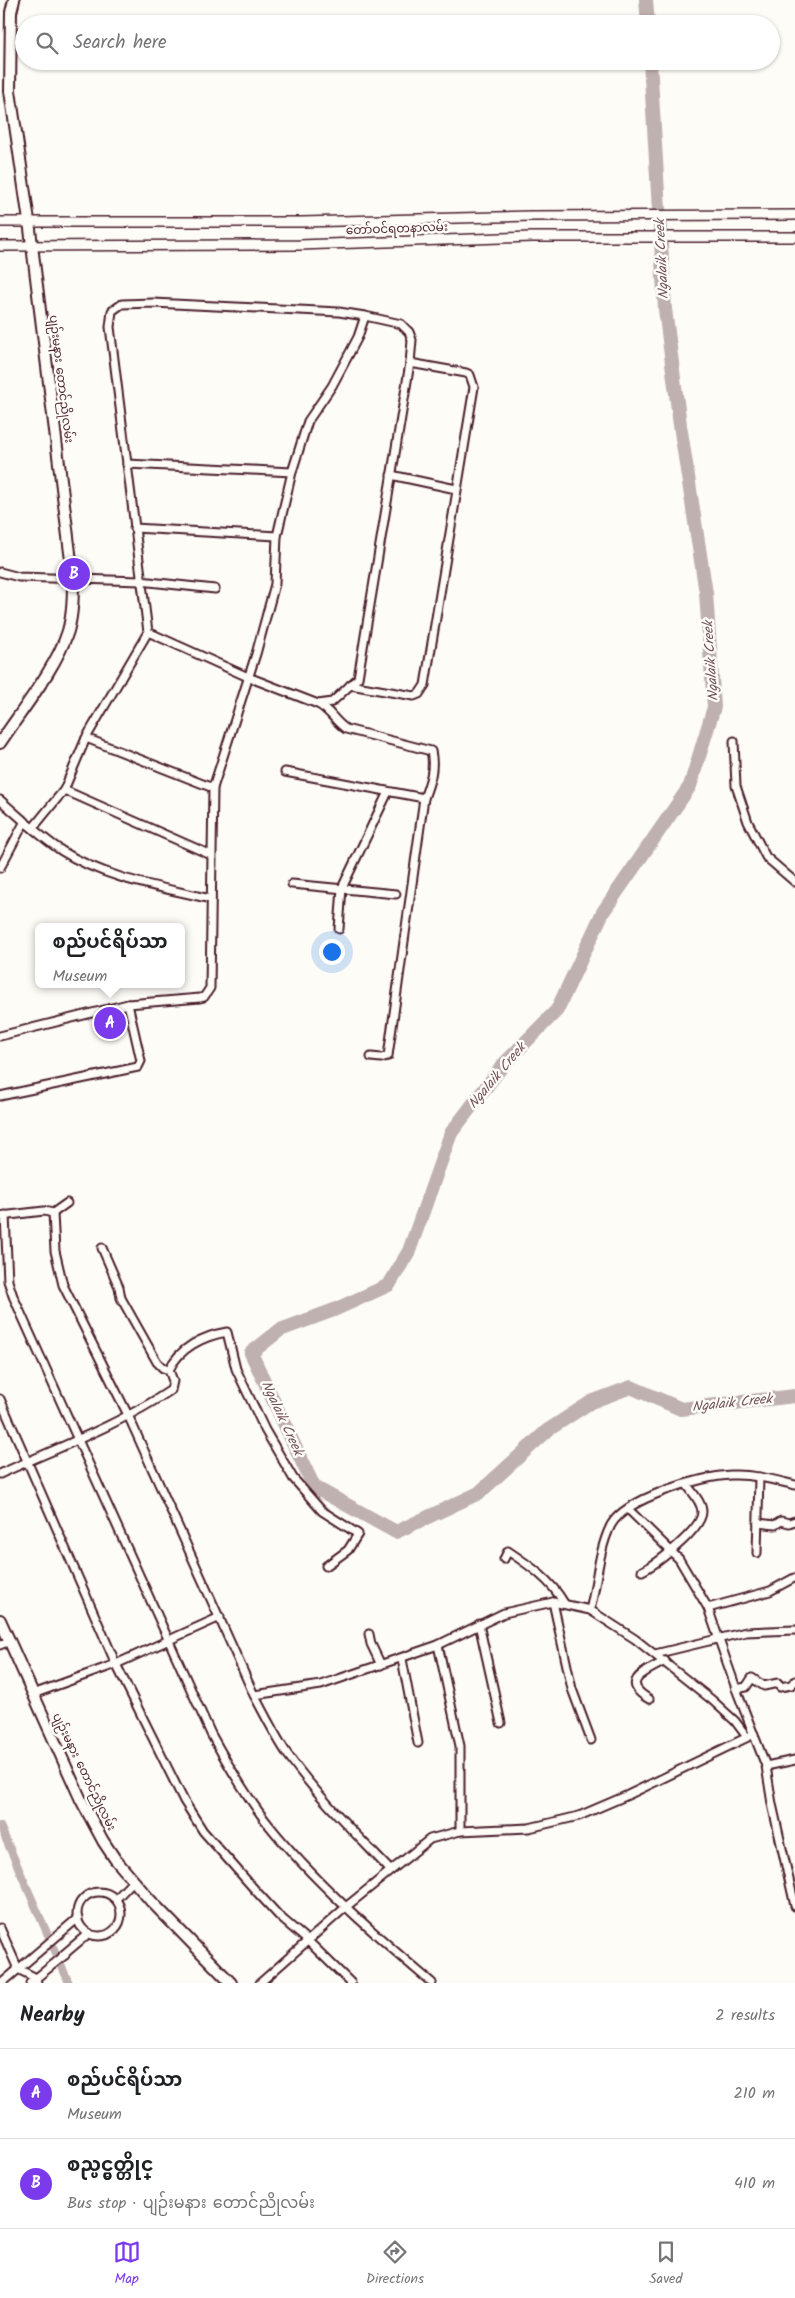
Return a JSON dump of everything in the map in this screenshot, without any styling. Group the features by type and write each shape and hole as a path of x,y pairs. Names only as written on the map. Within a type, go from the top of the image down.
{"main road":[{"name":"ပျဉ်းမနား တောင်ညိုလမ်း","path":"0,743 53,663 67,632 73,606 73,577 29,221 10,91 11,12 14,0"},
{"name":"တော်ဝင်ရတနာလမ်း","path":"0,222 302,222 531,216 795,215"},
{"name":"တော်ဝင်ရတနာလမ်း","path":"0,246 299,245 532,237 795,237"},
{"name":"ပျဉ်းမနား တောင်ညိုလမ်း","path":"0,1620 5,1643 33,1694 92,1821 115,1859 133,1881 231,1983"}],"street":[{"path":"33,828 64,790 86,738 148,632 140,581 110,327 112,311 122,304 182,304 339,312 401,324 409,332 412,340 410,363 358,678 332,702 318,704"},
{"path":"0,1036 128,1004 200,998 208,992 211,982 213,788 275,584 277,536 292,472 308,421 344,364 358,337 365,316"},
{"path":"350,685 414,696 423,691 474,387 472,379 466,373 410,363"},
{"path":"127,464 292,472"},
{"path":"391,475 456,489"},
{"path":"134,528 277,536"},
{"path":"0,572 19,577 73,577 140,581 215,589"},
{"path":"148,632 248,677 318,704 326,708 336,722 346,729 431,751 433,760 431,778 424,798 388,1056 381,1058 371,1057"},
{"path":"86,738 213,788"},
{"path":"734,741 736,786 748,822 766,857 795,882"},
{"path":"285,772 424,798"},
{"path":"64,790 211,855"},
{"path":"339,929 342,889 388,792"},
{"path":"0,800 61,850 91,866 134,880 211,899"},
{"path":"0,868 25,820"},
{"path":"292,884 396,894"},
{"path":"0,1096 138,1067 141,1061 128,1004"},
{"path":"67,1203 53,1213 44,1211 2,1216 8,1281 77,1439 211,1734 254,1804 279,1837 346,1906 432,1983"},
{"path":"53,1213 55,1251 63,1285 128,1415 254,1695 287,1753 323,1800 390,1870"},
{"path":"102,1248 119,1287 121,1298 157,1362 163,1368 169,1370"},
{"path":"0,1474 128,1415 171,1390 173,1381 169,1370 173,1360 191,1345 211,1334 227,1332 236,1369 265,1430 293,1478 322,1511 358,1534 348,1550 326,1566"},
{"path":"0,1399 116,1664 172,1779 203,1831 280,1917 307,1940 351,1983"},
{"path":"590,1610 601,1558 611,1526 628,1509 652,1495 730,1475 759,1477 795,1485"},
{"path":"757,1553 759,1477"},
{"path":"642,1571 661,1560 697,1524 702,1514 699,1504 687,1485"},
{"path":"628,1509 671,1550 691,1576 708,1608 751,1735 766,1766 772,1804 795,1906"},
{"path":"758,1523 774,1525 781,1521 789,1523 795,1521"},
{"path":"504,1559 508,1551 521,1558 556,1589 564,1603"},
{"path":"708,1608 770,1592 794,1578"},
{"path":"254,1695 320,1685 402,1659 438,1645 504,1613 553,1602 590,1610 655,1654 724,1710 751,1735"},
{"path":"553,1602 572,1689 591,1740"},
{"path":"33,1694 116,1664 220,1617"},
{"path":"479,1624 500,1723"},
{"path":"655,1654 746,1632 795,1630"},
{"path":"369,1634 371,1644 381,1665"},
{"path":"438,1645 460,1746 460,1831"},
{"path":"402,1659 418,1743"},
{"path":"649,1698 638,1692 635,1687 636,1680 642,1674 665,1662"},
{"path":"736,1689 746,1687 752,1678 764,1686 778,1683 780,1687 792,1685 795,1681"},
{"path":"260,1983 346,1906 430,1839 460,1831 529,1828 579,1816 628,1795 751,1735"},
{"path":"766,1766 795,1760"},
{"path":"116,1899 133,1881"},
{"path":"104,1892 116,1899 121,1911 118,1925 114,1930 102,1936 88,1933 78,1918 80,1904 90,1894 104,1892"},
{"path":"2,1983 78,1918"},
{"path":"0,1928 18,1970 36,1980"},
{"path":"30,1983 36,1980 88,1933"}],"waterway":[{"name":"Ngalaik Creek","path":"646,0 647,15"},
{"name":"Ngalaik Creek","path":"651,70 665,309 680,425 706,593 714,707 690,786 603,912 557,1010 503,1065 451,1133 409,1251 389,1285 334,1310 280,1330 251,1353 314,1487 396,1532 479,1493 548,1430 591,1402 631,1387 681,1409 795,1396"},
{"path":"0,1826 69,1983"}],"place":[{"name":"စည္ပင္မွတ္တိုင္","path":"74,574"},
{"name":"စည်ပင်ရိပ်သာ","path":"110,1023"}]}
